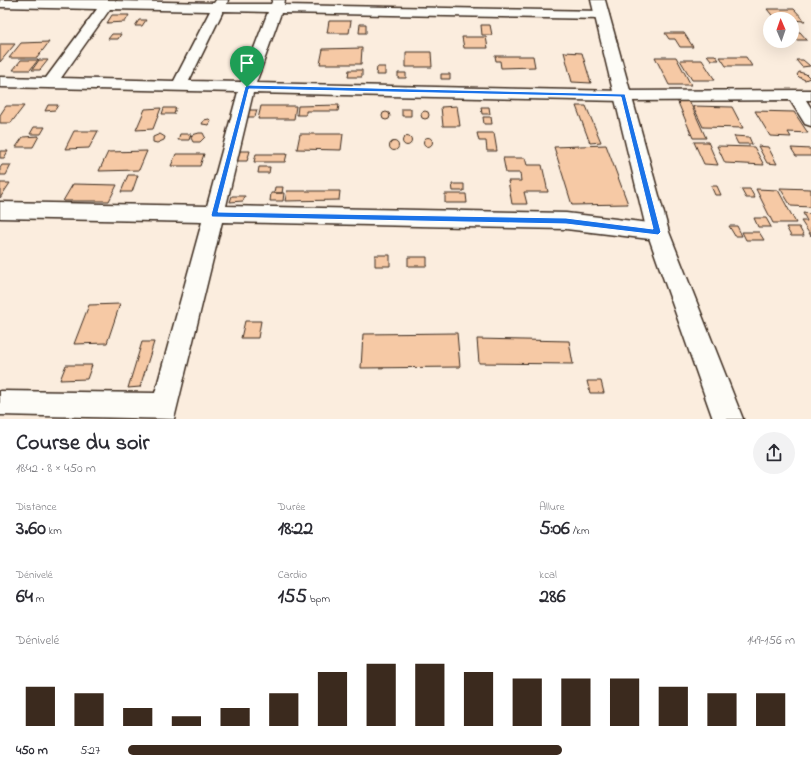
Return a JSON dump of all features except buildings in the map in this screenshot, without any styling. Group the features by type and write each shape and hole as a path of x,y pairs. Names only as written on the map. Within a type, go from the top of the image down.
{"main road":[{"path":"600,8 658,232 728,419"}],"street":[{"path":"0,3 278,4 600,8"},
{"path":"50,83 108,3"},
{"path":"179,86 220,4"},
{"path":"0,402 163,413 247,87 278,4"},
{"path":"0,82 623,96 811,95"},
{"path":"794,95 811,120"},
{"path":"0,210 566,221 658,232"}],"route":[{"path":"247,87 623,96 658,232 566,221 214,215 247,87"}]}
